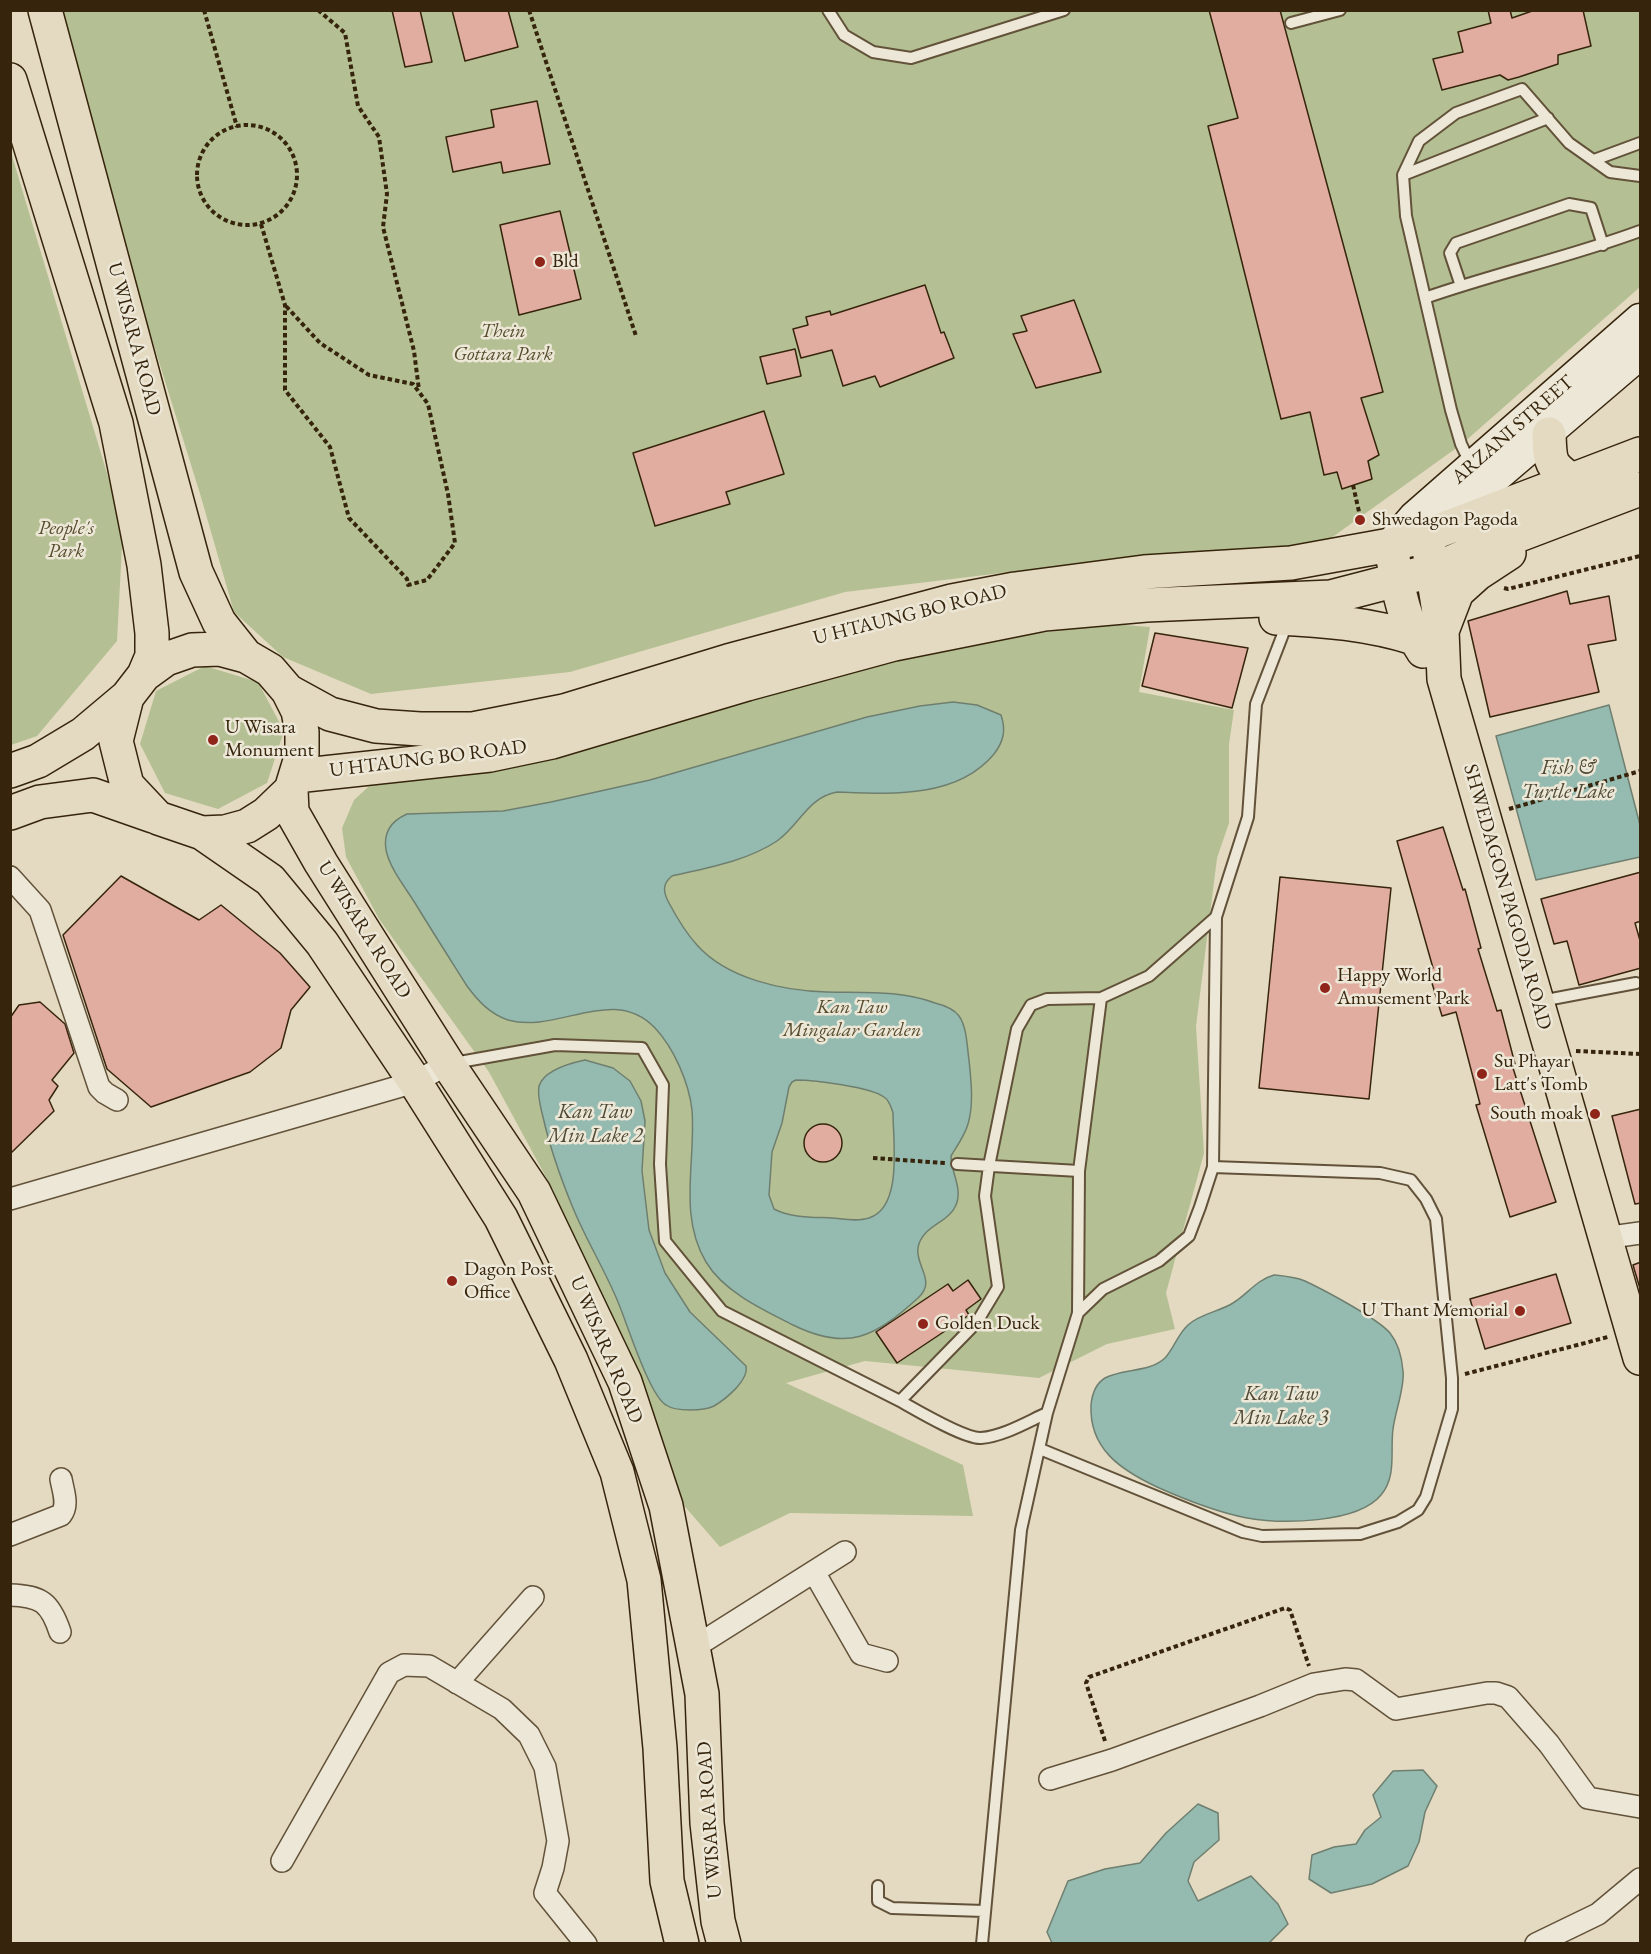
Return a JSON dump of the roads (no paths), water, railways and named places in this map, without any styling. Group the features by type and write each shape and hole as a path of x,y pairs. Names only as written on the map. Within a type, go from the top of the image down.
{"main road":[{"name":"U WISARA ROAD","path":"45,10 196,572 219,622 246,656"},
{"name":"U WISARA ROAD","path":"10,80 116,423 144,565 152,633 152,656 135,686"},
{"path":"48,202 93,188"},
{"name":"ARZANI STREET","path":"1377,538 1414,517 1641,319"},
{"name":"ARZANI STREET","path":"1428,535 1641,354"},
{"path":"116,423 154,415"},
{"path":"1549,434 1552,464 1573,481"},
{"name":"U HTAUNG BO ROAD","path":"288,691 330,714 376,726 473,729 564,711 728,661 952,601 1015,589 1144,572 1292,563 1377,538 1428,535 1641,454"},
{"name":"U HTAUNG BO ROAD","path":"293,783 490,755 552,742 747,684 894,644 1044,614 1146,605 1295,609 1331,597 1431,571 1482,549 1641,489"},
{"path":"1295,609 1344,622 1428,635 1457,592 1477,574 1564,518"},
{"name":"SHWEDAGON PAGODA ROAD","path":"1428,535 1431,571 1428,635"},
{"path":"1377,538 1397,581"},
{"name":"SHWEDAGON PAGODA ROAD","path":"1397,581 1428,635 1444,679 1552,1049 1604,1238 1641,1358"},
{"path":"10,771 38,761 83,734 166,659 192,650 220,649 246,656 270,670 288,691 298,711 302,732 302,754 293,783 266,814 247,825 225,832 202,833 93,795 40,802 10,813"},
{"path":"135,686 116,741 127,784 158,818"},
{"name":"U WISARA ROAD","path":"293,783 292,812 321,863 448,1064 534,1192 625,1382 666,1506 702,1694 707,1823 718,1921 724,1944"},
{"name":"U WISARA ROAD","path":"202,833 270,880 322,943 415,1082 501,1218 571,1360 617,1472 644,1580 660,1748 667,1881 682,1944"},
{"path":"609,1453 644,1440"},
{"path":"654,1678 695,1661"}],"street":[{"path":"10,877 40,910 99,1087 105,1094 117,1100"},
{"path":"10,1199 415,1082 448,1064"},
{"path":"1604,1238 1641,1233"},
{"path":"10,1534 64,1512 66,1504 61,1479"},
{"path":"695,1661 814,1572 845,1552"},
{"path":"814,1572 861,1654 887,1661"},
{"path":"10,1594 31,1596 46,1604 60,1632"},
{"path":"458,1683 532,1597"},
{"path":"282,1861 389,1673 404,1665 429,1666 502,1709 529,1735 545,1767 558,1841 553,1869 545,1893 586,1944"},
{"path":"1050,1779 1112,1760 1314,1684 1345,1679 1356,1680 1396,1709 1487,1693 1508,1697 1549,1744 1588,1798 1641,1807"},
{"path":"1536,1944 1598,1914 1641,1879"}],"lane":[{"path":"828,10 844,34 873,52 911,58 1064,10"},
{"path":"1291,23 1340,10"},
{"path":"1472,465 1461,444 1451,410 1406,216 1403,176 1419,141 1456,113 1522,89 1569,143 1610,172 1641,176"},
{"path":"1403,176 1548,118"},
{"path":"1594,160 1641,143"},
{"path":"1461,286 1450,253 1456,243 1569,204 1591,208 1603,245"},
{"path":"1425,298 1603,245 1641,231"},
{"path":"1078,1313 1103,1289 1159,1261 1189,1236 1213,1167 1216,917 1248,817 1256,704 1295,609"},
{"path":"900,1401 977,1322 998,1287 985,1196 1017,1029 1031,1005 1047,999 1101,998 1149,976 1216,917"},
{"path":"1538,1002 1636,983"},
{"path":"982,1944 1021,1530 1047,1413 1078,1313 1079,1171 1101,998"},
{"path":"448,1064 555,1045 642,1048 663,1085 660,1164 665,1242 722,1311 953,1429 979,1439 1002,1433 1047,1413"},
{"path":"957,1164 1079,1171"},
{"path":"1040,1449 1243,1532 1262,1536 1360,1534 1398,1522 1418,1510 1426,1497 1452,1409 1452,1378 1436,1220 1426,1199 1411,1180 1380,1173 1213,1167"},
{"path":"878,1886 878,1901 892,1908 984,1911"}],"water":[{"path":"953,702 977,705 1001,715 1004,731 1000,745 979,769 942,786 900,793 837,792 827,795 811,806 785,835 765,848 726,863 672,876 664,888 675,914 697,945 709,957 740,975 793,989 909,996 951,1009 959,1016 964,1026 971,1100 967,1128 951,1156 958,1199 948,1216 929,1229 920,1241 918,1255 926,1286 918,1298 903,1311 874,1331 845,1339 830,1338 793,1325 745,1299 723,1282 706,1262 698,1244 690,1207 693,1129 690,1100 684,1077 674,1056 655,1028 639,1016 621,1010 603,1010 527,1023 508,1020 490,1011 467,986 398,878 388,857 385,844 389,828 407,814 503,811 551,802 650,780 867,717","holes":["796,1080 867,1090 884,1097 890,1104 893,1113 892,1188 880,1212 869,1218 855,1220 802,1216 774,1209 769,1195 772,1152 782,1123 789,1087"]},
{"name":"Fish & Turtle Lake","path":"1609,705 1640,825 1640,857 1536,880 1496,736"},
{"name":"Kan Taw Min Lake 2","path":"585,1060 613,1068 630,1081 641,1101 645,1121 642,1171 649,1230 665,1273 690,1312 746,1366 744,1377 736,1389 709,1408 676,1409 659,1399 560,1175 541,1110 539,1086 542,1080 552,1072"},
{"name":"Kan Taw Min Lake 3","path":"1274,1275 1305,1281 1362,1312 1390,1333 1399,1351 1403,1377 1393,1429 1389,1480 1381,1495 1370,1505 1355,1512 1318,1520 1279,1521 1247,1518 1224,1512 1157,1487 1131,1473 1110,1456 1095,1434 1092,1420 1092,1397 1102,1380 1112,1375 1159,1363 1193,1321 1233,1303 1262,1280"},
{"path":"1423,1770 1437,1786 1425,1812 1419,1842 1408,1866 1372,1884 1331,1893 1309,1879 1312,1855 1334,1847 1356,1844 1365,1830 1381,1817 1373,1795 1393,1771"},
{"path":"1198,1804 1218,1813 1219,1840 1194,1862 1188,1881 1198,1901 1251,1876 1278,1904 1288,1924 1269,1943 1052,1943 1047,1932 1068,1881 1105,1869 1140,1863 1166,1833"}],"place":[{"name":"Bld","path":"540,262"},
{"name":"Shwedagon Pagoda","path":"1360,520"},
{"name":"U Wisara Monument","path":"213,740"},
{"name":"Happy World Amusement Park","path":"1325,988"},
{"name":"Su Phayar Latt's Tomb","path":"1482,1074"},
{"name":"South moak","path":"1595,1114"},
{"name":"Dagon Post Office","path":"452,1281"},
{"name":"U Thant Memorial","path":"1520,1311"},
{"name":"Golden Duck","path":"923,1324"}],"park label":[{"name":"Thein Gottara Park","path":"503,344"},
{"name":"People's Park","path":"66,540"},
{"name":"Kan Taw Mingalar Garden","path":"852,1020"}]}
